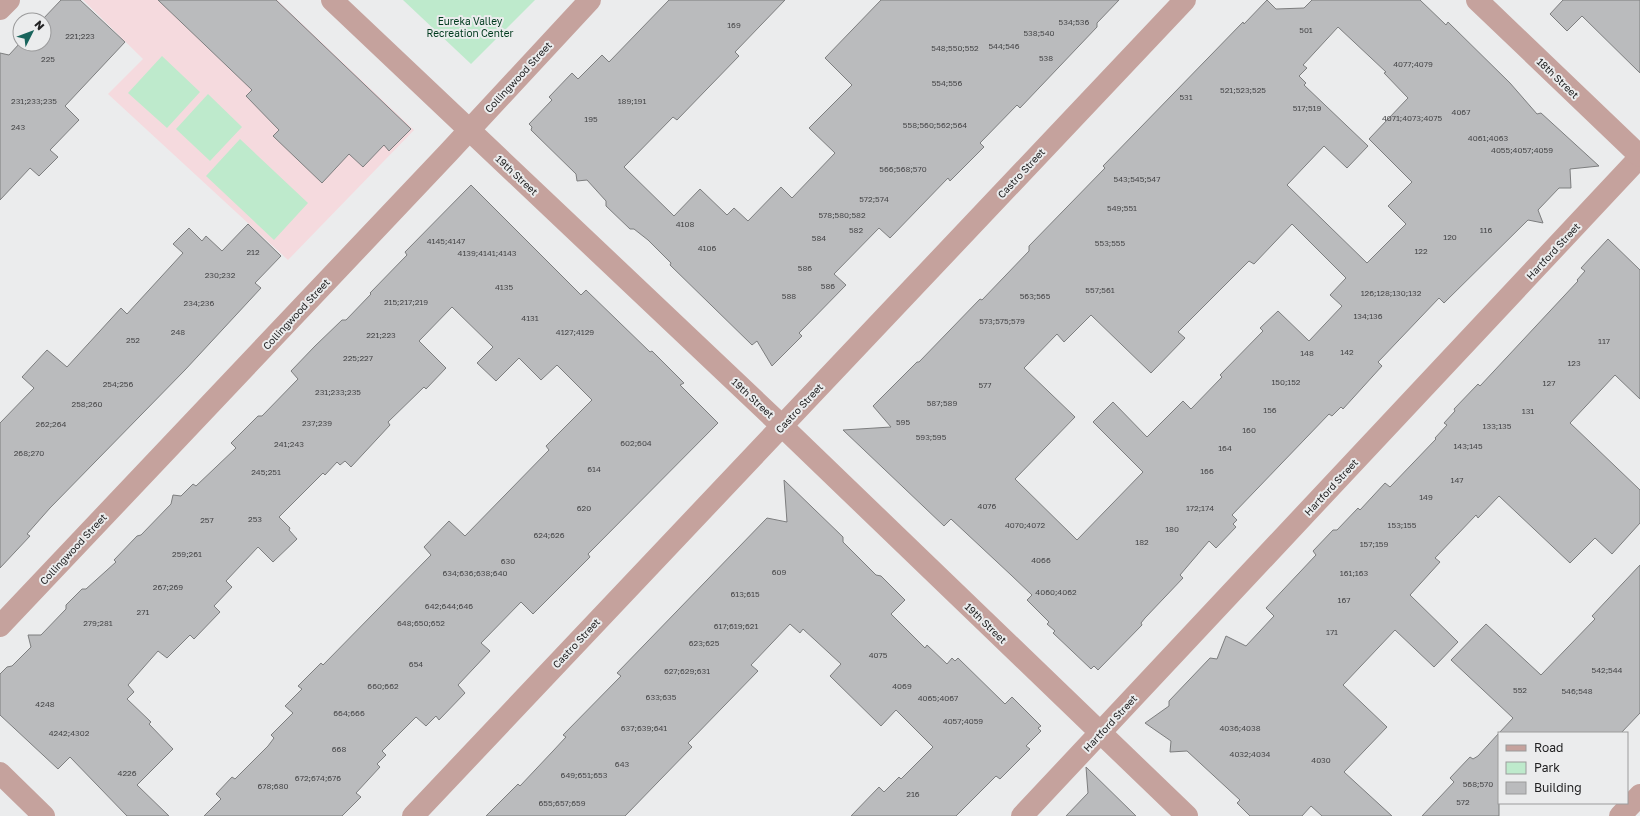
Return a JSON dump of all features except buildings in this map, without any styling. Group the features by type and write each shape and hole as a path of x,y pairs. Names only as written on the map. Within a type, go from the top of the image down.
{"street":[{"path":"0,9 9,0"},
{"name":"19th Street","path":"332,0 782,426 1187,816"},
{"name":"Collingwood Street","path":"0,626 590,0"},
{"name":"Castro Street","path":"413,816 1185,0"},
{"name":"18th Street","path":"1477,0 1640,156"},
{"name":"Hartford Street","path":"1022,816 1640,156"},
{"path":"0,773 44,816"},
{"path":"1620,816 1640,795"}],"shaded area":[{"path":"83,0 277,0 414,130 288,260 108,94 143,59"}],"green space":[{"name":"Eureka Valley Recreation Center","path":"403,0 535,0 471,64"},
{"path":"162,56 200,92 167,128 128,93"},
{"path":"208,94 242,127 210,161 176,129"},
{"path":"240,139 308,203 274,240 206,176"}]}
